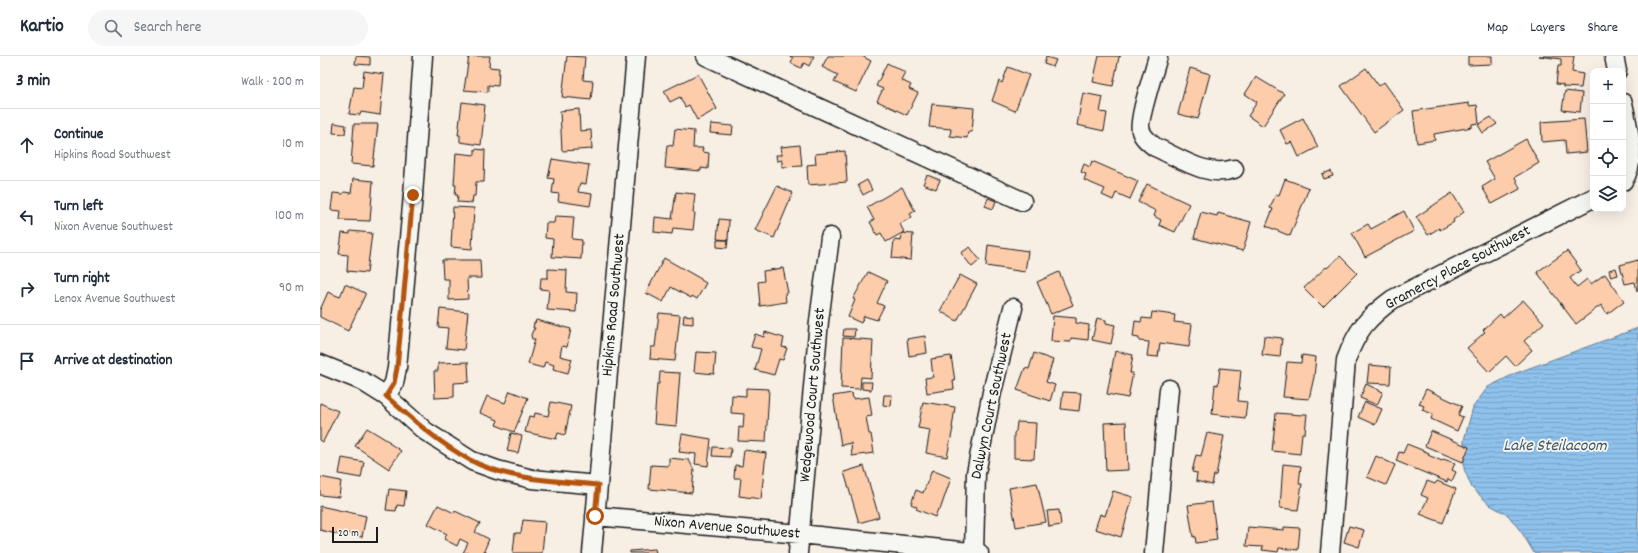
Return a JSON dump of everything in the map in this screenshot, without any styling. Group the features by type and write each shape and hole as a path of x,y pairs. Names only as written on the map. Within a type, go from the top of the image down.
{"street":[{"path":"386,396 394,383 397,368 413,195 423,56"},
{"name":"Hipkins Road Southwest","path":"592,553 636,56"},
{"path":"706,56 1022,201"},
{"path":"1158,56 1144,106 1140,126 1141,131 1149,142 1155,147 1200,168 1213,172 1234,170"},
{"path":"1614,56 1616,68"},
{"path":"1623,104 1632,151 1635,159 1626,176"},
{"name":"Gramercy Place Southwest","path":"1330,553 1346,360 1353,342 1364,324 1374,313 1393,300 1590,200"},
{"name":"Wedgewood Court Southwest","path":"798,553 819,321 830,237"},
{"name":"Dalwyn Court Southwest","path":"974,552 976,473 992,392 1013,308"},
{"path":"320,364 336,369 362,381 386,396 426,431 472,461 497,470 532,479 598,485"},
{"path":"1154,553 1169,389"},
{"name":"Nixon Avenue Southwest","path":"595,516 800,534 979,553"}],"water":[{"name":"Lake Steilacoom","path":"1638,328 1638,553 1534,553 1522,533 1508,515 1490,505 1472,488 1464,469 1464,440 1473,407 1488,387 1516,373"}],"building":[{"path":"356,56 370,57 370,65 355,64"},
{"path":"469,56 490,56 489,67 499,68 498,86 488,85 488,92 464,90"},
{"path":"567,56 585,57 583,80 593,81 591,100 562,97"},
{"path":"789,56 814,56 809,66 804,63 801,68 791,63 793,58"},
{"path":"828,56 862,56 871,61 856,92 834,82 838,75 822,67"},
{"path":"1099,56 1121,56 1119,57 1113,86 1093,82"},
{"path":"1468,56 1492,56 1492,64 1468,65"},
{"path":"1539,56 1574,56 1572,72 1583,74 1581,88 1563,87 1563,85 1556,84 1558,66 1561,66 1561,59"},
{"path":"1046,57 1056,60 1053,67 1044,64"},
{"path":"887,63 905,72 901,80 911,85 909,89 918,93 907,115 877,101 883,89 876,86"},
{"path":"1008,67 1029,75 1015,111 992,101 999,81 1002,83"},
{"path":"1190,68 1210,74 1198,119 1178,114"},
{"path":"1366,68 1379,86 1384,82 1404,110 1374,132 1341,86"},
{"path":"364,71 384,74 380,115 361,112 360,115 349,114 354,87 362,88"},
{"path":"698,74 717,109 697,120 689,105 685,107 680,97 670,102 664,91"},
{"path":"1256,77 1284,94 1263,126 1248,116 1257,102 1245,94"},
{"path":"1565,91 1582,93 1580,112 1562,110"},
{"path":"1083,93 1103,97 1100,112 1107,113 1104,131 1077,125"},
{"path":"462,102 485,105 481,145 460,142 460,135 458,135"},
{"path":"1469,103 1469,106 1477,105 1479,123 1472,124 1472,127 1434,134 1435,140 1417,143 1413,111"},
{"path":"932,104 974,108 972,132 968,132 967,138 950,136 951,129 929,127"},
{"path":"579,109 580,131 591,130 592,149 562,151 560,111"},
{"path":"1491,117 1497,124 1483,133 1478,125"},
{"path":"1303,118 1318,147 1299,157 1292,142 1287,144 1280,130"},
{"path":"1584,119 1587,152 1566,154 1565,140 1542,142 1541,122"},
{"path":"334,123 346,125 345,134 333,133"},
{"path":"354,124 378,124 373,166 351,164"},
{"path":"711,124 733,126 732,135 710,133"},
{"path":"675,129 694,131 693,148 703,148 702,152 709,153 708,169 701,168 701,171 665,168 667,145 673,146"},
{"path":"1526,139 1539,163 1515,177 1520,189 1492,204 1482,187 1495,179 1485,162"},
{"path":"800,145 802,166 782,167 782,160 777,161 776,155 782,155 781,147"},
{"path":"475,149 485,150 484,182 476,182 475,196 473,196 472,203 457,202 458,195 455,195 456,185 454,185 456,153 475,155"},
{"path":"845,151 847,182 808,185 807,165 816,164 815,154"},
{"path":"552,159 589,165 586,184 580,183 578,192 592,194 590,206 558,201 559,194 552,193 554,179 548,178"},
{"path":"1092,161 1138,181 1130,199 1116,193 1113,200 1102,195 1105,189 1084,180 1086,174 1081,172 1084,164 1090,167"},
{"path":"1331,171 1333,176 1324,179 1322,174"},
{"path":"927,175 940,180 936,189 923,184"},
{"path":"353,179 373,181 370,221 340,220 341,211 331,210 333,193 351,193"},
{"path":"1285,179 1309,188 1290,236 1266,226 1273,209 1270,208 1276,194 1279,195"},
{"path":"867,180 872,190 863,195 858,185"},
{"path":"1147,184 1189,204 1175,232 1159,225 1161,220 1154,216 1156,211 1138,202"},
{"path":"777,186 793,193 774,238 755,230"},
{"path":"902,187 915,211 910,214 912,217 900,224 904,232 886,242 881,233 877,235 870,222 874,220 867,207"},
{"path":"676,192 695,194 693,230 673,228 672,234 654,232 655,217 672,219"},
{"path":"1452,193 1464,212 1453,220 1454,222 1440,230 1439,228 1428,235 1416,217"},
{"path":"988,198 996,201 993,209 985,206"},
{"path":"453,207 474,208 472,249 451,247"},
{"path":"1404,211 1414,231 1365,257 1352,233 1368,224 1371,229"},
{"path":"1201,212 1217,216 1218,213 1251,222 1243,251 1194,238"},
{"path":"555,216 574,217 572,239 582,240 581,259 552,257 553,239 545,238 546,223 554,223"},
{"path":"719,219 729,220 728,240 717,239"},
{"path":"350,231 372,233 367,273 347,271 348,255 339,254 342,233 350,234"},
{"path":"902,233 913,234 911,260 892,258 894,240 901,241"},
{"path":"717,240 728,240 727,248 717,247"},
{"path":"988,245 1028,251 1025,272 986,266"},
{"path":"970,247 980,260 972,267 961,253"},
{"path":"1567,251 1581,270 1570,278 1577,287 1587,279 1591,284 1605,274 1624,301 1607,314 1601,305 1576,324 1537,272"},
{"path":"1340,256 1357,273 1323,307 1304,288"},
{"path":"664,258 706,283 697,299 692,296 691,298 671,287 663,302 646,293"},
{"path":"442,260 480,260 481,278 467,278 468,299 449,300 449,279 443,279"},
{"path":"1638,260 1637,291 1635,282 1625,284 1620,265"},
{"path":"783,268 788,293 785,293 786,302 760,306 758,282 764,281 763,271"},
{"path":"1616,268 1618,275 1611,277 1609,270"},
{"path":"548,269 567,270 566,292 577,293 576,312 547,310 549,290 540,289 541,278 548,278"},
{"path":"868,272 887,281 877,303 884,306 877,320 864,316 861,323 848,317 855,300 853,299"},
{"path":"1059,272 1073,305 1051,314 1037,282"},
{"path":"960,275 977,284 957,321 940,311"},
{"path":"345,284 365,293 348,331 320,317 320,310 328,292 340,297"},
{"path":"1523,300 1544,323 1524,341 1532,350 1515,366 1506,356 1489,372 1467,348 1485,332 1483,330 1500,314 1503,318"},
{"path":"440,309 468,312 464,350 446,348 448,328 438,327"},
{"path":"1152,312 1175,315 1174,322 1192,324 1189,347 1160,343 1158,357 1147,356 1149,342 1139,341 1139,338 1133,337 1135,321 1141,322 1142,318 1151,319"},
{"path":"659,313 680,315 675,361 650,359 651,347 655,347"},
{"path":"684,315 693,316 693,324 683,323"},
{"path":"1053,316 1076,318 1076,323 1089,325 1088,340 1071,338 1070,342 1051,341"},
{"path":"1097,318 1106,320 1106,323 1115,325 1111,344 1092,340"},
{"path":"536,320 571,329 567,347 562,346 560,356 572,359 568,373 553,369 554,365 545,362 543,368 528,364 535,339 532,339 531,335 535,328 533,328"},
{"path":"844,329 855,329 854,337 843,336"},
{"path":"765,332 784,338 782,347 787,348 783,360 779,359 774,375 755,370 761,349 751,347 755,334 764,337"},
{"path":"925,336 927,353 909,356 907,339"},
{"path":"1264,336 1282,338 1280,357 1262,355"},
{"path":"843,338 873,340 871,378 861,377 860,389 841,388"},
{"path":"1115,351 1133,355 1130,373 1133,373 1128,398 1107,394"},
{"path":"696,352 716,353 714,374 694,372"},
{"path":"1034,353 1053,360 1046,382 1055,385 1050,401 1017,390 1025,368 1029,369"},
{"path":"1302,355 1316,357 1314,377 1309,399 1283,397 1287,362 1301,363"},
{"path":"951,356 955,381 953,381 954,389 927,393 925,378 933,377 931,359"},
{"path":"468,362 469,382 454,383 454,397 435,398 434,371 438,371 438,363"},
{"path":"1369,365 1391,367 1390,384 1367,383"},
{"path":"1220,368 1241,370 1238,401 1247,402 1245,418 1212,414 1215,384 1218,385"},
{"path":"660,372 680,373 676,426 654,424 657,384 659,384"},
{"path":"862,382 872,382 871,390 862,389"},
{"path":"1366,384 1383,392 1377,405 1360,398"},
{"path":"746,388 769,389 766,442 738,441 739,427 743,428 744,414 731,413 732,395 746,396"},
{"path":"1426,389 1462,406 1458,415 1463,417 1457,431 1431,419 1433,414 1422,410 1424,406 1419,404"},
{"path":"510,391 528,398 514,432 496,425 498,420 480,413 487,396 505,403"},
{"path":"1063,392 1081,393 1079,411 1061,409"},
{"path":"852,393 853,399 869,397 872,416 866,417 874,453 852,456 851,443 841,445 833,396"},
{"path":"884,395 892,395 891,406 883,405"},
{"path":"551,402 571,406 565,435 558,433 556,439 525,432 529,416 534,417 535,413 548,416"},
{"path":"923,402 955,407 953,428 947,457 926,453 930,430 918,428"},
{"path":"1365,402 1382,409 1375,425 1358,417"},
{"path":"320,403 338,411 323,442 320,440"},
{"path":"1276,413 1307,414 1305,433 1302,433 1300,454 1272,451"},
{"path":"1017,422 1036,423 1034,459 1014,458 1014,433 1016,431"},
{"path":"1126,422 1128,470 1106,471 1104,423"},
{"path":"367,428 390,442 389,443 401,451 389,469 355,446"},
{"path":"1431,431 1469,447 1463,462 1425,446"},
{"path":"511,433 522,436 518,453 507,451"},
{"path":"1207,433 1224,436 1216,475 1214,475 1212,485 1196,481 1197,473 1192,472 1196,455 1201,456"},
{"path":"682,434 711,439 708,466 695,464 696,454 679,452"},
{"path":"1407,444 1429,453 1428,455 1442,461 1443,459 1455,463 1452,470 1456,472 1452,481 1448,479 1447,482 1396,461 1399,452 1403,453"},
{"path":"713,447 731,448 730,457 712,456"},
{"path":"744,450 766,453 761,499 739,496 741,478 734,478 735,465 742,466"},
{"path":"1376,456 1395,465 1386,485 1367,477"},
{"path":"342,458 364,462 361,478 339,474"},
{"path":"669,458 689,460 694,470 692,493 649,489 651,465 669,466"},
{"path":"1283,464 1301,466 1299,484 1302,484 1298,510 1280,508"},
{"path":"864,466 879,517 859,523 844,472"},
{"path":"932,470 951,478 940,510 938,509 935,517 916,509 917,507 911,504 916,490 923,493"},
{"path":"320,477 341,481 339,497 320,495"},
{"path":"1427,481 1435,484 1437,481 1456,489 1443,523 1420,514 1428,498 1421,495"},
{"path":"1037,483 1046,522 1016,527 1009,488"},
{"path":"389,489 406,491 404,506 397,505 396,511 386,510"},
{"path":"1113,491 1133,497 1121,537 1095,529 1100,514 1105,516"},
{"path":"1212,502 1217,540 1196,543 1195,536 1193,537 1188,505"},
{"path":"438,505 480,523 475,532 489,539 484,551 486,551 485,553 463,553 468,543 460,539 457,546 444,539 447,534 428,524"},
{"path":"320,506 366,516 362,537 346,533 345,536 320,530"},
{"path":"1059,510 1061,525 1049,527 1047,511"},
{"path":"523,520 545,522 542,553 513,553 515,533 521,533"},
{"path":"1349,526 1364,530 1359,547 1344,542"},
{"path":"1248,527 1284,530 1284,527 1300,528 1298,550 1279,548 1278,552 1262,550 1263,547 1246,546"},
{"path":"655,549 656,553 630,553 630,551"}],"route":[{"path":"413,195 397,368 394,383 386,396 426,431 472,461 497,470 532,479 598,485 595,516"}]}
